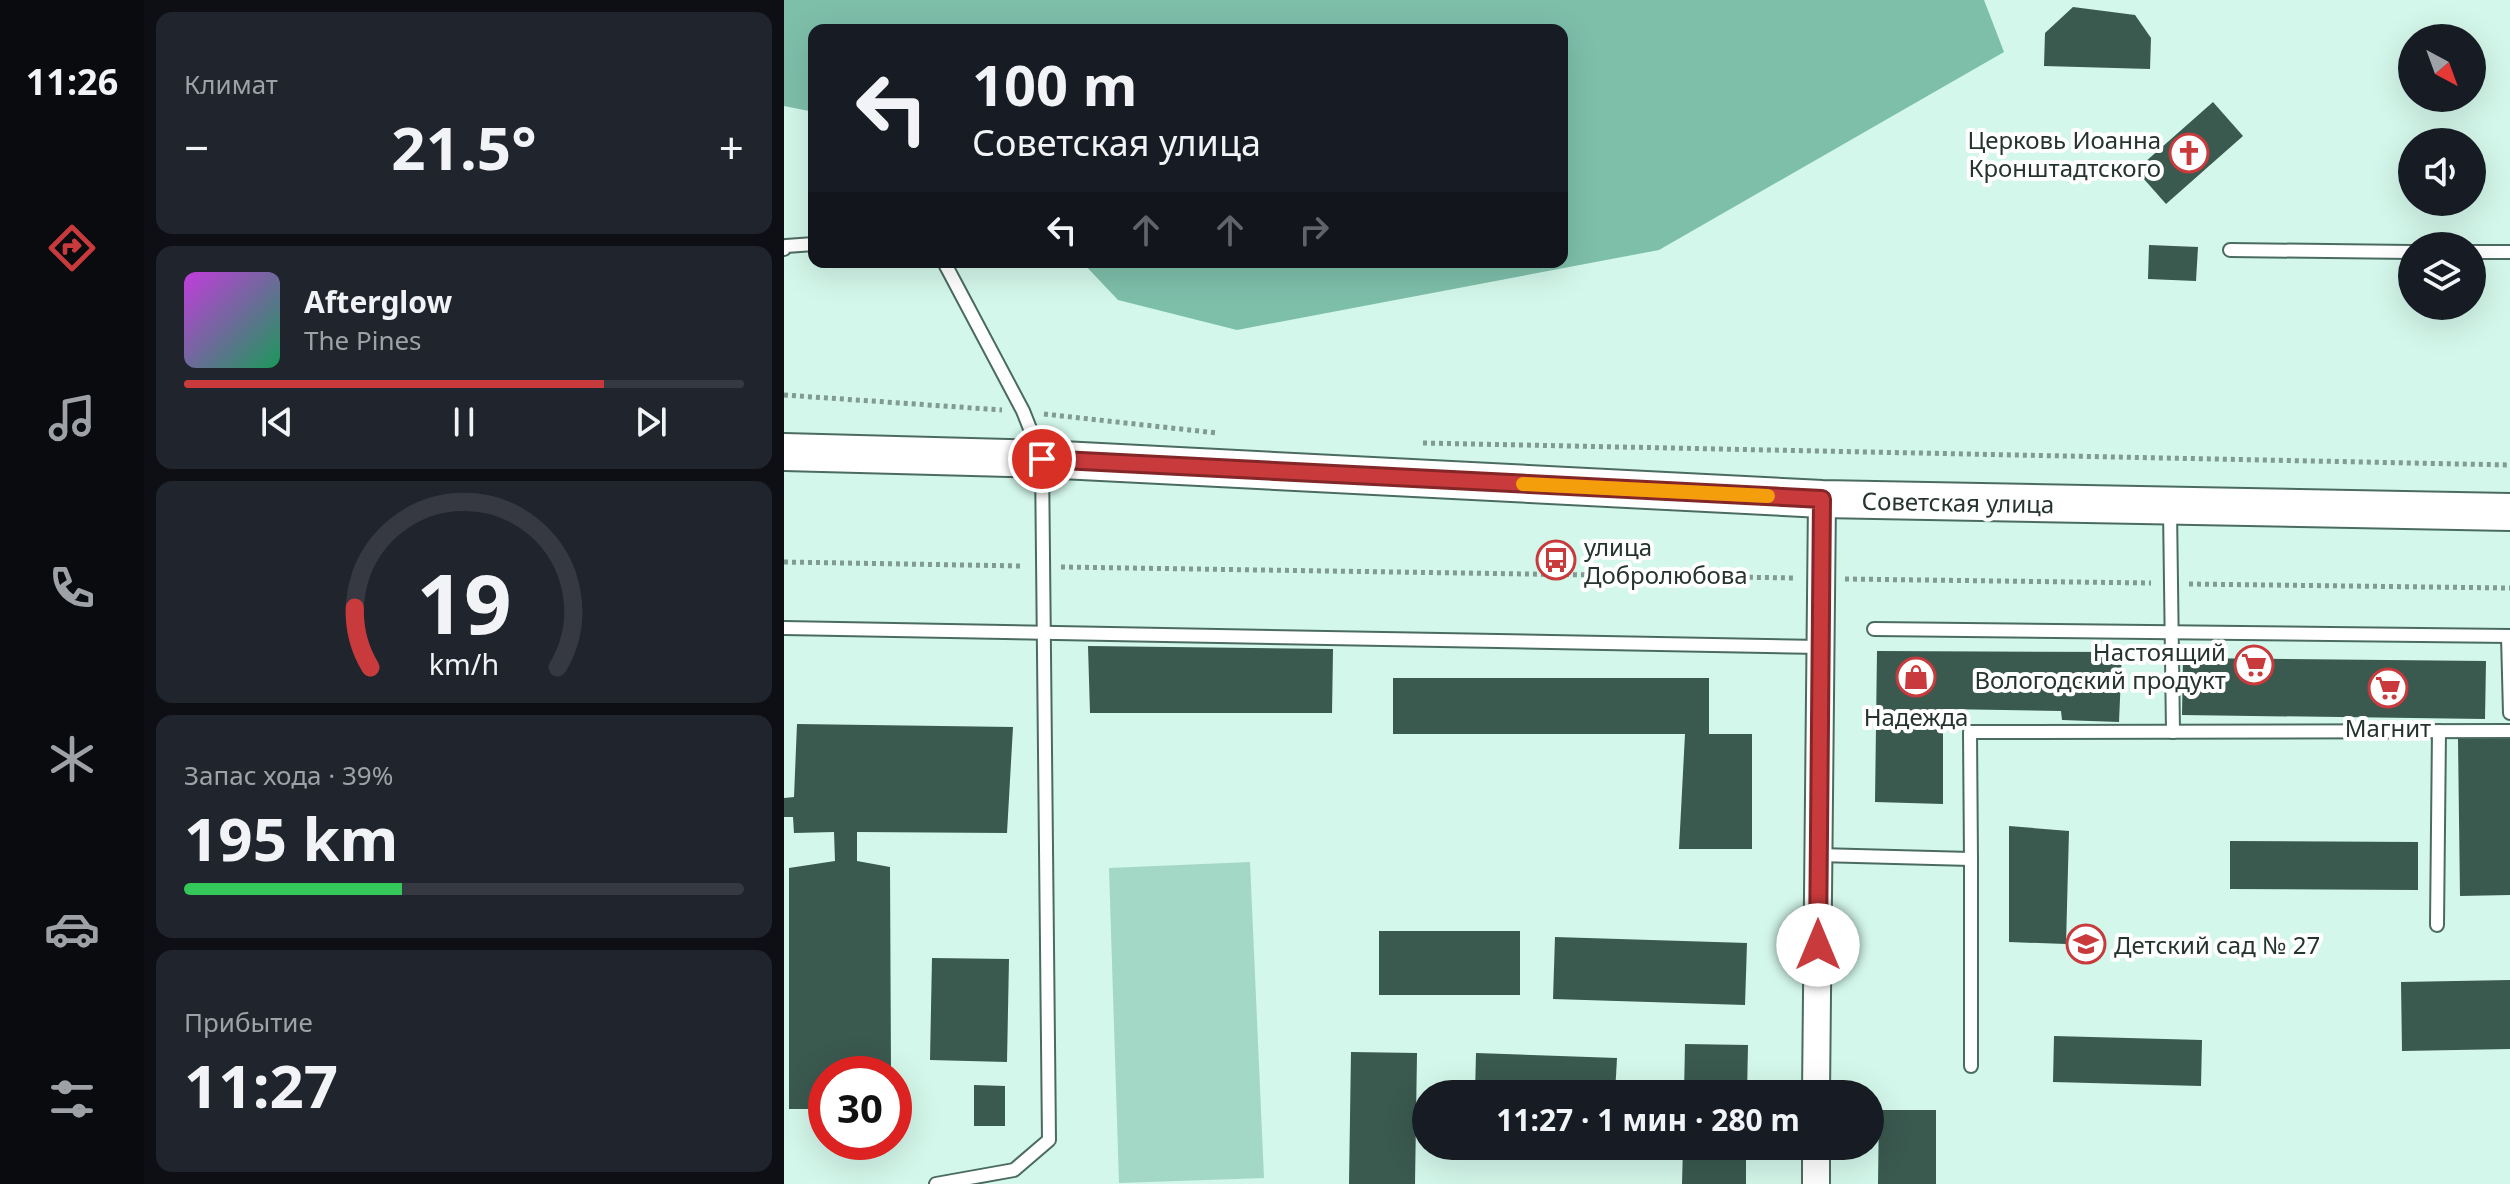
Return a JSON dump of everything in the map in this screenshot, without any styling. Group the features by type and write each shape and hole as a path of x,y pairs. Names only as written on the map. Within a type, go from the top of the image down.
{"main road":[{"name":"Советская улица","path":"784,452 1042,459 1822,499 2510,512"}],"street":[{"path":"1816,1080 1822,499"},
{"path":"1816,1160 1816,1184"}],"lane":[{"path":"784,249 786,246 808,244"},
{"path":"2230,250 2398,252"},
{"path":"2486,252 2510,252"},
{"path":"936,1184 1014,1170 1049,1140 1042,459 1023,411 947,268"},
{"path":"2170,506 2173,732"},
{"path":"784,628 1820,647"},
{"path":"1874,629 2509,636 2510,713"},
{"path":"2437,925 2439,731"},
{"path":"1971,1066 1970,732 2510,731"},
{"path":"1818,855 1971,859"}],"path":[{"path":"784,395 1023,411 1223,433"},
{"path":"1413,443 2510,465"},
{"path":"784,562 1806,578"},
{"path":"1837,579 2510,588"}],"green space":[{"path":"784,0 1984,0 2004,52 1659,250 1568,267 1568,24 808,24 808,111 784,106"},
{"path":"1088,268 1564,268 1237,330 1118,300"},
{"path":"1250,862 1264,1178 1119,1183 1109,868"}],"building":[{"path":"2073,7 2135,15 2151,38 2150,69 2044,66 2045,33"},
{"name":"Церковь Иоанна Кронштадтского","path":"2213,102 2243,136 2166,204 2136,170"},
{"path":"2149,245 2198,247 2196,281 2148,279"},
{"path":"1088,646 1333,649 1332,713 1090,713"},
{"path":"1877,651 2122,652 2119,722 2062,720 2061,711 1943,709 1943,804 1875,802"},
{"path":"2183,658 2486,661 2485,719 2182,715"},
{"path":"1393,678 1709,678 1709,734 1752,734 1752,849 1679,849 1685,734 1393,734"},
{"path":"797,724 1013,727 1007,833 857,832 857,861 890,867 891,1056 808,1056 808,1109 789,1109 789,868 835,861 834,832 794,833 793,817 784,817 784,798 794,797"},
{"path":"2510,738 2510,895 2460,896 2458,739"},
{"path":"2009,826 2069,831 2066,944 2009,942"},
{"path":"2230,841 2418,842 2418,890 2230,889"},
{"path":"1379,931 1520,931 1520,995 1379,995"},
{"path":"1555,937 1747,943 1745,1005 1553,999"},
{"path":"932,958 1009,959 1007,1062 930,1060"},
{"path":"2510,980 2510,1049 2402,1051 2401,982"},
{"path":"2054,1036 2202,1040 2201,1086 2053,1082"},
{"path":"1685,1044 1748,1045 1747,1080 1684,1080"},
{"path":"1351,1052 1417,1053 1417,1080 1412,1080 1415,1184 1349,1184"},
{"path":"1476,1053 1617,1058 1616,1080 1475,1080"},
{"path":"974,1085 1005,1086 1005,1126 974,1126"},
{"path":"1884,1110 1936,1110 1936,1184 1878,1184 1878,1160 1884,1160"},
{"path":"1683,1160 1746,1160 1746,1184 1682,1184"}],"slow traffic":[{"path":"1523,484 1768,496"}],"place":[{"name":"Церковь Иоанна Кронштадтского","path":"2189,153"},
{"name":"улица Добролюбова","path":"1556,560"},
{"name":"Настоящий Вологодский продукт","path":"2254,665"},
{"name":"Надежда","path":"1916,677"},
{"name":"Магнит","path":"2388,688"},
{"name":"Детский сад № 27","path":"2086,944"}],"route":[{"path":"1042,459 1822,499 1818,945"}]}
